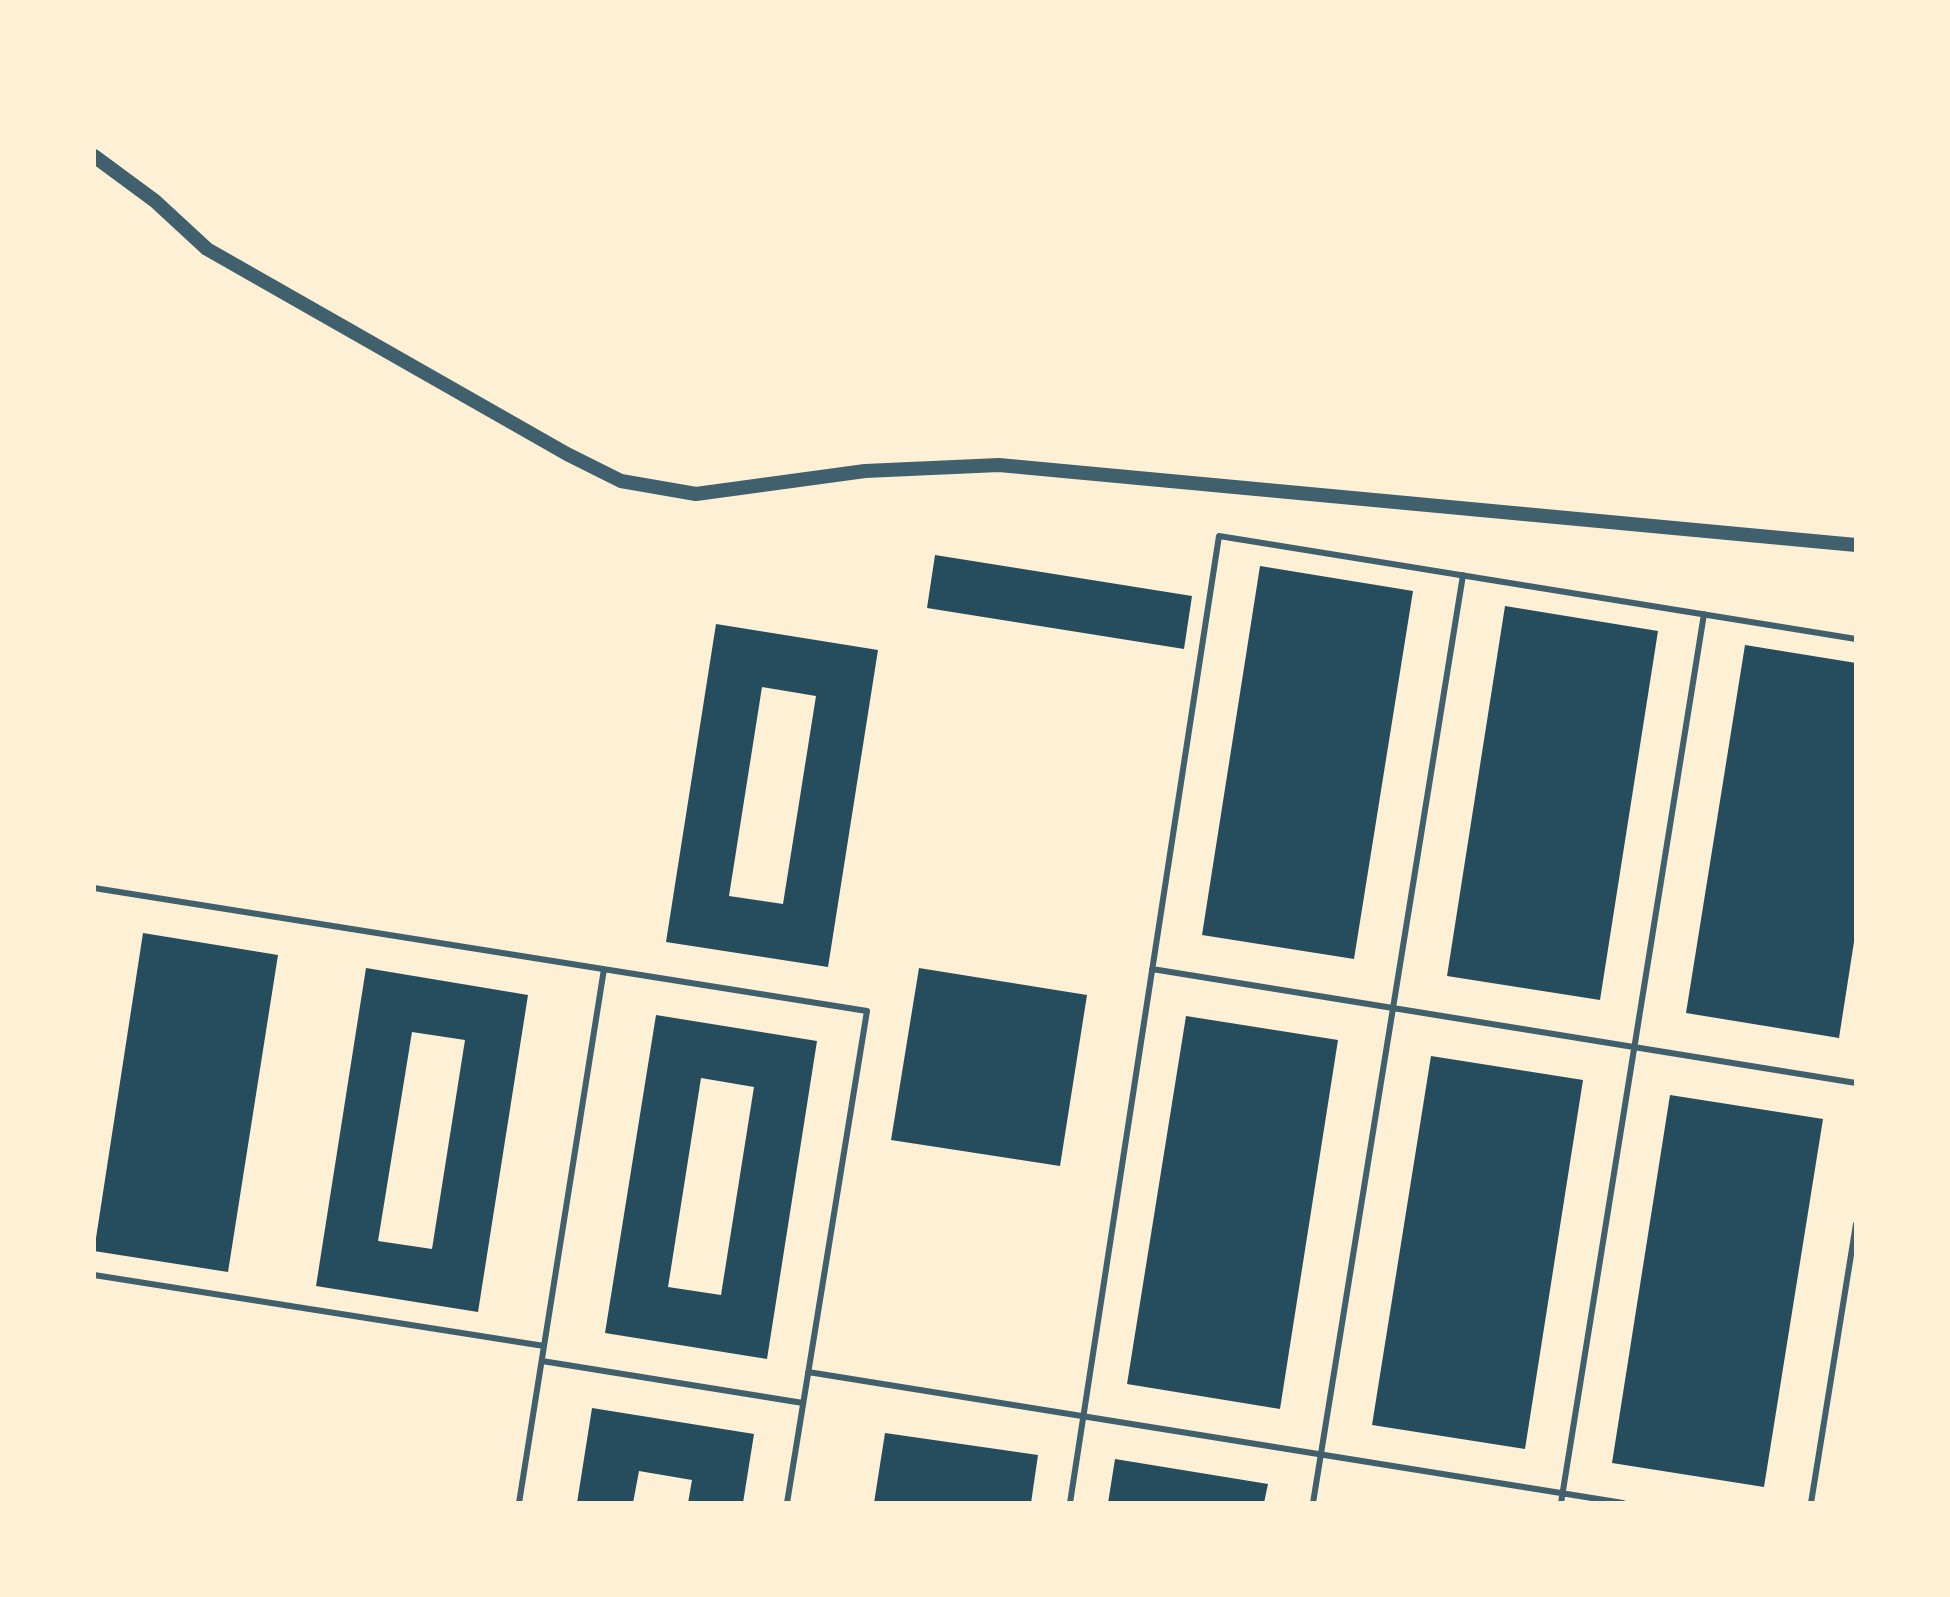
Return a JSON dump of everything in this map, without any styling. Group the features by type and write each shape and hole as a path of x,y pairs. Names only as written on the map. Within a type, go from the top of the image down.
{"street":[{"path":"94,156 155,201 207,249 567,454 621,481 696,494 865,471 999,465 1856,545"}],"lane":[{"path":"1070,1503 1219,536 1856,639"},
{"path":"1313,1503 1463,575"},
{"path":"1561,1503 1704,614"},
{"path":"94,888 867,1011 787,1503"},
{"path":"519,1503 604,969"},
{"path":"1152,969 1856,1083"},
{"path":"1811,1503 1856,1224"},
{"path":"94,1275 544,1346"},
{"path":"542,1361 803,1403"},
{"path":"808,1372 1623,1503"}],"building":[{"path":"935,555 1192,596 1184,649 927,608"},
{"path":"1260,566 1413,591 1354,959 1202,935"},
{"path":"1505,606 1658,631 1600,1000 1447,976"},
{"path":"716,624 878,650 828,967 666,942","holes":["762,687 816,696 783,904 729,896"]},
{"path":"1745,645 1856,663 1856,929 1839,1038 1686,1013"},
{"path":"143,933 278,955 228,1272 94,1251"},
{"path":"366,968 528,995 478,1312 316,1286","holes":["412,1032 465,1040 432,1249 378,1241"]},
{"path":"919,968 1087,995 1060,1166 891,1140"},
{"path":"656,1015 817,1041 767,1359 605,1333","holes":["701,1078 754,1087 721,1295 668,1287"]},
{"path":"1186,1016 1338,1040 1280,1409 1127,1384"},
{"path":"1431,1056 1583,1080 1525,1449 1372,1425"},
{"path":"1670,1095 1823,1119 1764,1487 1612,1463"},
{"path":"592,1408 754,1434 743,1503 688,1503 692,1480 639,1471 633,1503 577,1503"},
{"path":"885,1433 1038,1455 1031,1503 874,1503"},
{"path":"1115,1459 1268,1484 1264,1503 1108,1503"}]}
